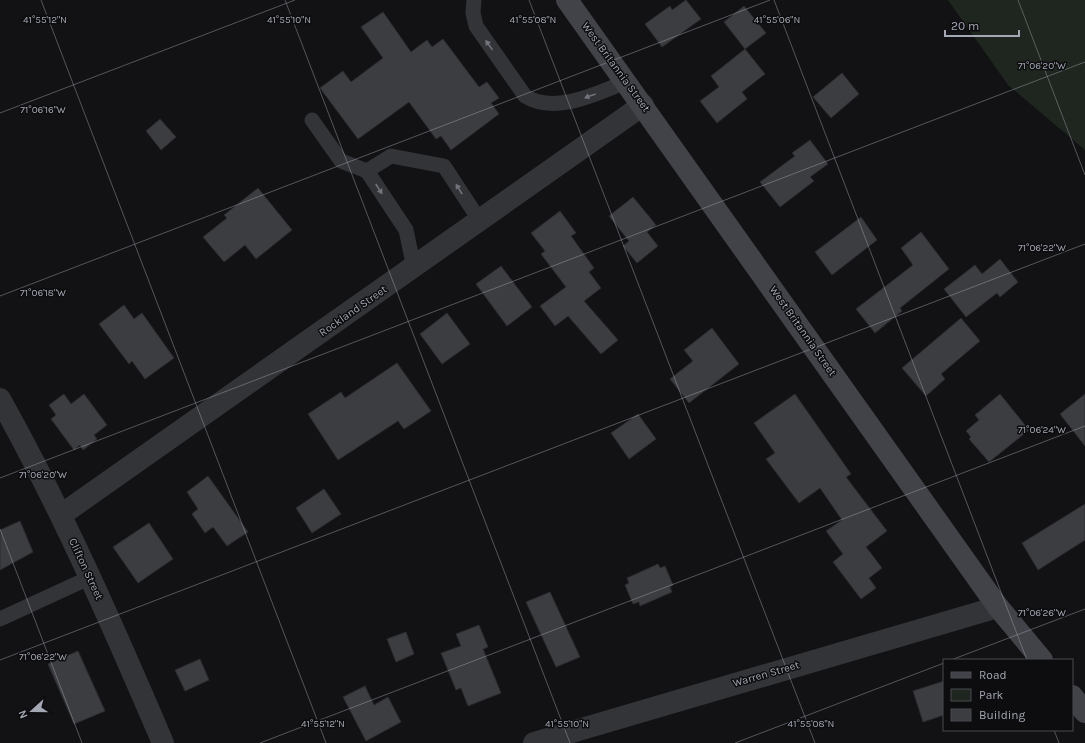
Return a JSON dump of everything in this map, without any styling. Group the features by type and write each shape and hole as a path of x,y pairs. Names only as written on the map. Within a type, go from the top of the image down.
{"street":[{"name":"West Britannia Street","path":"567,0 998,607 1041,659"},
{"name":"Rockland Street","path":"61,515 480,222 643,105"},
{"name":"Clifton Street","path":"0,399 61,515 91,577 163,743"},
{"name":"Warren Street","path":"534,743 998,607"},
{"path":"1073,697 1085,712"}],"lane":[{"path":"474,0 473,13 476,26 525,96 535,103 553,103 585,98 626,82"},
{"path":"312,120 342,161 367,171 406,230 414,268"},
{"path":"367,171 390,156 444,166 480,222"},
{"path":"0,619 91,577"}],"green space":[{"path":"948,0 1085,0 1085,150 1008,85"}],"building":[{"path":"686,0 701,19 662,47 645,24 670,6 672,10"},
{"path":"744,6 766,33 745,49 724,22"},
{"path":"383,12 411,52 427,40 432,47 443,39 479,87 487,82 499,98 491,103 499,114 451,150 441,136 436,139 409,102 358,139 320,88 343,71 351,82 383,58 361,27"},
{"path":"745,49 765,74 742,92 747,99 717,123 700,101 719,87 711,76"},
{"path":"842,73 859,94 831,118 813,97"},
{"path":"160,119 176,137 161,150 146,131"},
{"path":"810,140 828,164 810,177 814,181 780,207 760,182 795,156 792,153"},
{"path":"258,188 292,230 256,259 245,245 224,262 203,237 227,218 224,215"},
{"path":"633,197 656,225 647,232 658,246 637,263 623,246 629,241 609,216"},
{"path":"560,211 576,233 571,236 594,268 589,272 601,288 584,301 618,340 601,354 568,316 555,326 540,306 566,287 541,254 545,251 531,233"},
{"path":"861,217 877,240 832,275 815,252"},
{"path":"921,232 949,269 900,308 902,311 875,333 856,309 913,265 901,248"},
{"path":"1000,259 1018,282 1000,297 997,293 966,317 944,289 975,265 982,274"},
{"path":"501,266 532,307 507,326 476,284"},
{"path":"124,305 134,319 142,313 174,358 145,379 132,361 129,364 99,324"},
{"path":"447,313 470,344 442,364 420,334"},
{"path":"961,318 980,341 941,374 945,379 926,396 902,368"},
{"path":"712,328 739,364 689,403 670,379 693,361 684,350"},
{"path":"397,363 431,411 404,429 398,421 338,460 308,414 341,392 345,398"},
{"path":"64,394 71,404 84,394 107,425 94,435 97,439 83,450 80,445 74,450 51,419 56,415 49,405"},
{"path":"795,394 851,474 846,477 887,531 866,547 882,568 869,578 876,588 861,599 833,562 843,554 826,531 842,520 820,488 799,503 766,459 775,453 754,423"},
{"path":"1000,394 1029,430 989,462 969,439 971,437 966,431 979,420 975,415"},
{"path":"1085,394 1085,446 1060,414"},
{"path":"638,414 656,439 629,459 611,433"},
{"path":"208,476 248,532 227,546 213,527 205,533 192,514 198,509 187,492"},
{"path":"324,489 341,514 312,533 296,508"},
{"path":"1085,504 1085,540 1038,570 1022,543"},
{"path":"20,521 33,552 0,570 0,530"},
{"path":"149,523 173,559 138,583 113,547"},
{"path":"658,564 660,568 665,566 673,585 670,587 672,592 640,606 639,602 633,604 625,585 629,583 627,578"},
{"path":"550,592 580,657 556,667 526,602"},
{"path":"479,625 488,647 483,649 501,693 468,706 461,688 456,690 441,653 461,646 456,634"},
{"path":"406,632 414,654 396,662 387,639"},
{"path":"78,651 105,711 74,724 48,664"},
{"path":"200,659 209,680 185,691 175,670"},
{"path":"943,681 943,715 923,722 913,691"},
{"path":"365,686 374,705 388,697 401,722 366,741 343,697"}]}
